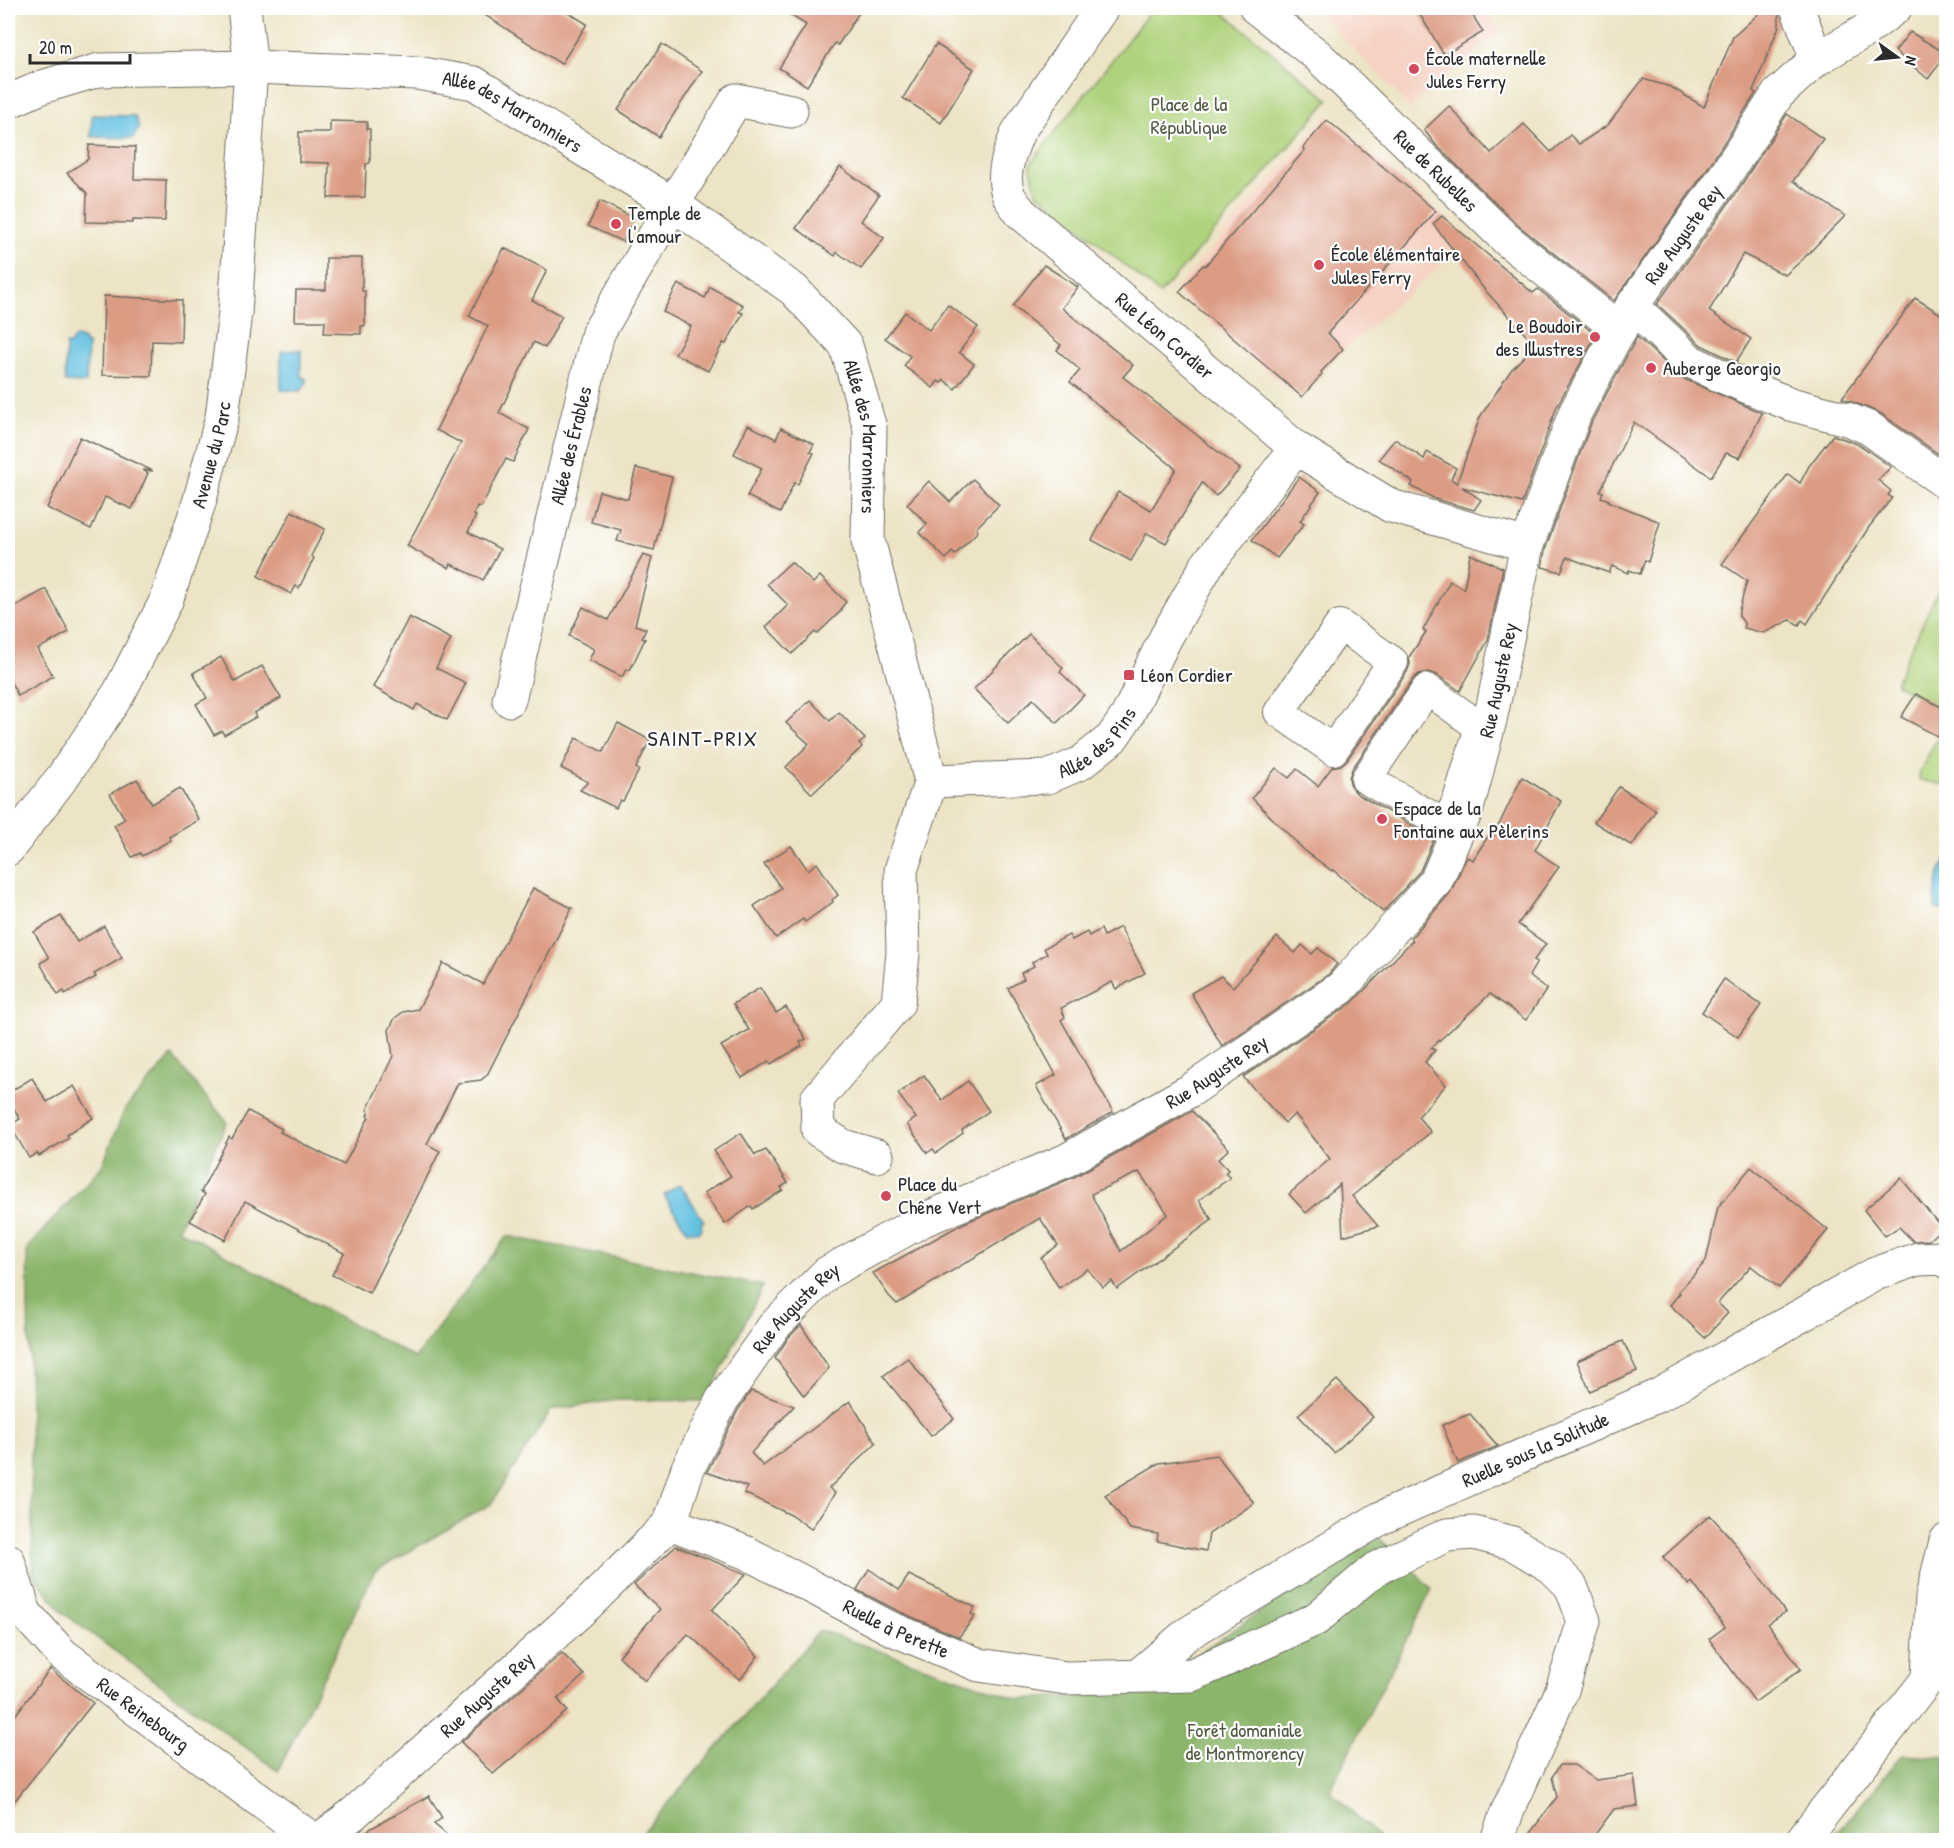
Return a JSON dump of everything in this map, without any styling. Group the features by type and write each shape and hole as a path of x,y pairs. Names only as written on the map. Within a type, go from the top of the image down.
{"street":[{"name":"Avenue du Parc","path":"8,849 64,776 119,693 166,602 200,503 222,417 241,237 250,67 244,8"},
{"name":"Rue Léon Cordier","path":"1102,8 1018,132 1008,154 1006,175 1009,195 1020,212 1296,448 1391,506 1527,545"},
{"name":"Rue de Rubelles","path":"1256,8 1317,55 1507,240 1690,361 1790,404 1847,419 1869,428 1947,483"},
{"path":"1797,8 1817,59"},
{"name":"Rue Auguste Rey","path":"319,1840 353,1814 587,1605 670,1523 688,1468 722,1400 774,1326 827,1273 923,1220 1065,1161 1191,1090 1341,988 1436,881 1467,809 1490,720 1527,545 1575,413 1626,318 1722,180 1778,93 1817,59 1863,32 1895,8"},
{"name":"Allée des Marronniers","path":"8,102 42,87 99,70 250,67 417,73 474,83 673,204 794,290 846,346 870,428 868,540 931,781"},
{"name":"Allée des Érables","path":"508,700 598,333 736,100 791,111"},
{"name":"Allée des Pins","path":"931,781 1048,777 1081,763 1112,738 1207,565 1296,448"},
{"path":"877,1156 843,1146 818,1130 817,1099 898,1003 903,953 901,870 931,781"},
{"name":"Ruelle sous la Solitude","path":"1139,1675 1187,1634 1381,1518 1661,1394 1875,1274 1918,1259 1943,1258 1947,1261"},
{"name":"Ruelle à Perette","path":"670,1523 747,1553 890,1628 979,1665 1066,1678 1192,1675 1316,1619 1375,1569 1447,1535 1474,1533 1512,1543 1552,1567 1571,1586 1584,1621 1560,1693 1497,1840"},
{"path":"1802,1840 1937,1667 1932,1597 1947,1541"},
{"name":"Rue Reinebourg","path":"8,1560 25,1613 62,1654 313,1840"}],"shaded area":[{"name":"École maternelle Jules Ferry","path":"1314,8 1485,8 1500,31 1410,107"},
{"name":"École élémentaire Jules Ferry","path":"1327,115 1470,240 1293,394 1175,291"}],"green space":[{"name":"Place de la République","path":"1153,8 1218,8 1329,100 1160,294 1036,192 1030,164"},
{"path":"1946,573 1946,710 1896,685 1896,681"},
{"path":"1946,722 1946,785 1919,780 1920,771"},
{"path":"172,1056 227,1122 178,1229 415,1358 507,1236 763,1286 706,1401 617,1400 551,1410 491,1504 375,1571 278,1771 63,1613 33,1574 27,1248 102,1166 125,1109"},
{"name":"Forêt domaniale de Montmorency","path":"1375,1534 1432,1589 1330,1791 1382,1840 636,1840 820,1630 1018,1699 1140,1693"},
{"path":"1903,1754 1946,1757 1946,1840 1831,1840"}],"water":[{"path":"92,115 135,116 139,128 133,138 91,137"},
{"path":"76,337 88,344 86,383 65,382 66,344 71,344"},
{"path":"301,350 301,376 306,379 306,384 300,391 281,390 281,351"},
{"path":"1946,861 1946,908 1944,911 1935,908 1935,901 1939,878"},
{"path":"680,1184 704,1221 701,1222 702,1228 699,1232 687,1231 664,1195"}],"building":[{"path":"474,8 561,8 587,24 561,64"},
{"path":"779,8 862,8 838,45 835,43 807,86 779,68 806,25"},
{"path":"1416,8 1468,8 1483,32 1444,55"},
{"path":"1765,8 1779,8 1779,26 1753,91 1756,93 1707,169 1614,301 1519,226 1436,145 1424,130 1449,106 1491,153 1524,124 1551,152 1570,135 1579,144 1608,125 1643,79 1671,87 1704,107 1733,37"},
{"path":"1910,32 1947,54 1928,79 1895,51"},
{"path":"662,44 702,71 659,137 618,110"},
{"path":"936,44 974,69 941,123 903,98"},
{"path":"1787,114 1823,139 1793,181 1845,216 1785,275 1743,254 1709,311 1751,339 1736,362 1701,345 1657,304 1738,190"},
{"name":"École élémentaire Jules Ferry","path":"1327,120 1436,211 1328,333 1343,349 1302,397 1179,292 1203,265 1205,266 1305,150 1303,148"},
{"path":"330,121 367,122 367,129 370,129 370,163 366,164 365,197 328,198 329,163 299,162 299,132 330,132"},
{"path":"89,145 135,147 134,179 166,180 165,221 86,222 87,193 67,173 88,159"},
{"path":"840,167 879,195 861,221 884,238 861,269 837,252 835,256 796,228"},
{"name":"Temple de l'amour","path":"600,201 634,218 623,242 588,226"},
{"path":"1442,216 1533,293 1538,289 1596,335 1557,406 1522,503 1462,487 1481,500 1474,510 1435,499 1411,486 1413,482 1379,459 1395,439 1424,459 1427,452 1456,468 1451,479 1457,483 1480,417 1511,370 1535,345 1484,289 1433,224"},
{"path":"504,248 547,270 532,300 562,316 545,348 534,342 499,413 529,429 513,462 506,459 481,507 477,506 474,515 476,516 468,532 500,549 483,580 451,564 449,568 407,546 461,443 436,430 488,326 469,316"},
{"path":"326,258 362,258 365,326 361,326 361,334 324,333 325,321 295,321 296,290 326,290"},
{"path":"1044,265 1078,287 1062,308 1133,365 1123,377 1240,469 1216,496 1202,483 1166,543 1147,533 1131,561 1092,540 1118,492 1151,510 1176,469 1070,382 1080,370 1057,350 1061,345 1013,306"},
{"path":"678,284 705,298 710,287 743,305 739,312 743,313 708,371 675,354 691,326 663,312"},
{"path":"104,296 182,300 181,342 152,341 151,376 102,375"},
{"path":"1915,298 1947,318 1947,460 1880,413 1842,398"},
{"path":"948,305 978,327 959,352 974,364 955,389 944,380 941,383 938,381 933,388 904,366 910,356 885,338 905,312 929,330"},
{"path":"1637,337 1682,378 1762,413 1740,458 1726,453 1711,477 1634,422 1600,491 1603,492 1601,497 1608,501 1660,522 1648,562 1645,560 1640,574 1629,570 1628,573 1612,566 1609,573 1567,557 1561,572 1542,567 1545,550 1592,421"},
{"path":"748,425 776,439 781,428 814,444 810,452 814,453 798,484 794,483 780,513 747,496 762,468 734,454"},
{"path":"1833,435 1860,445 1891,467 1878,480 1891,491 1888,495 1892,498 1869,527 1807,624 1802,620 1799,625 1790,620 1764,633 1744,628 1739,610 1747,581 1722,564 1788,474 1800,483 1809,466"},
{"path":"80,437 153,471 143,470 148,473 132,509 105,497 91,529 47,508"},
{"path":"636,468 672,477 654,550 617,541 621,530 591,522 599,491 628,499"},
{"path":"1299,477 1320,492 1300,521 1304,524 1277,558 1252,540"},
{"path":"973,479 999,505 976,528 978,531 955,555 952,552 946,559 919,532 927,524 907,504 929,481 950,502"},
{"path":"292,511 325,529 311,556 314,558 299,588 296,586 291,594 258,576"},
{"path":"1470,554 1503,568 1488,640 1460,691 1437,675 1428,672 1419,674 1413,679 1352,769 1349,778 1351,787 1357,794 1434,838 1420,871 1383,912 1333,870 1304,850 1252,798 1276,768 1289,778 1297,769 1318,786 1332,767 1341,765 1347,760 1407,672 1410,664 1409,657 1426,632 1423,630 1450,581 1464,589"},
{"path":"643,555 652,558 635,625 646,629 642,638 645,639 630,670 626,669 622,677 589,660 594,649 569,636 583,607 608,620"},
{"path":"791,562 813,583 820,576 846,602 842,610 792,654 766,627 788,605 767,584"},
{"path":"46,589 69,632 38,649 53,676 18,696 8,676 8,610"},
{"path":"409,617 451,639 436,668 466,683 447,720 417,704 414,710 373,687"},
{"path":"1029,634 1063,668 1060,672 1084,695 1057,723 1033,699 1008,723 974,689"},
{"path":"221,657 235,682 262,666 281,698 254,713 256,717 224,735 222,731 214,735 196,704 207,698 193,673"},
{"path":"1916,694 1947,710 1947,722 1939,737 1901,717"},
{"path":"810,700 830,721 839,712 865,739 859,744 862,747 812,794 786,767 809,744 786,723"},
{"path":"618,723 650,740 636,768 639,770 623,801 620,800 616,808 580,790 588,782 561,768 576,738 603,752"},
{"path":"1522,777 1561,801 1535,850 1559,867 1518,924 1546,944 1534,960 1537,962 1529,976 1547,989 1526,1020 1490,994 1431,1048 1435,1050 1425,1062 1446,1085 1418,1117 1431,1132 1352,1196 1378,1226 1343,1236 1340,1184 1306,1213 1289,1194 1330,1159 1295,1114 1285,1123 1243,1077 1352,1003 1413,940 1411,938 1450,893 1467,857 1473,860 1490,833 1494,835"},
{"path":"137,779 152,804 180,788 199,820 169,837 171,840 142,856 140,853 132,857 114,825 125,819 110,794"},
{"path":"1619,787 1656,810 1632,846 1594,822"},
{"path":"791,846 808,870 817,863 838,895 832,900 833,902 805,922 803,919 776,938 754,906 781,888 764,864"},
{"path":"533,888 572,908 487,1075 481,1080 458,1083 427,1144 440,1151 369,1293 332,1275 344,1253 245,1201 225,1240 190,1221 205,1194 201,1192 229,1137 232,1139 248,1111 282,1129 280,1132 344,1165 369,1117 367,1110 393,1056 389,1030 395,1018 403,1012 418,1009 443,963 483,984"},
{"path":"61,916 77,942 104,926 122,958 94,974 96,977 65,994 64,991 58,995 40,963 49,958 34,932"},
{"path":"1120,927 1145,973 1116,989 1112,982 1061,1008 1065,1017 1061,1020 1113,1112 1066,1139 1036,1086 1056,1075 1008,988 1024,979 1021,973 1034,966 1032,962 1047,954 1044,948 1069,935 1072,940 1087,932 1089,936 1101,929 1104,936"},
{"path":"1277,937 1295,953 1302,945 1312,954 1318,948 1337,964 1329,974 1222,1046 1191,993 1221,976 1233,987"},
{"path":"1724,979 1761,1005 1738,1037 1702,1012"},
{"path":"760,988 776,1013 786,1007 806,1039 800,1042 802,1046 771,1064 769,1061 742,1078 721,1046 749,1030 733,1004"},
{"path":"924,1075 942,1100 968,1081 989,1111 962,1130 963,1133 936,1153 933,1149 927,1153 907,1124 916,1118 898,1094"},
{"path":"32,1078 47,1102 74,1086 93,1118 67,1135 69,1138 39,1156 37,1153 29,1158 10,1125 20,1119 8,1099 8,1093"},
{"path":"1192,1111 1229,1149 1218,1159 1228,1170 1225,1173 1230,1178 1199,1200 1212,1220 1117,1289 1112,1281 1103,1287 1087,1269 1059,1288 1041,1258 1058,1245 1040,1218 897,1304 873,1273 962,1224 1074,1177","holes":["1139,1172 1168,1214 1121,1251 1091,1194"]},
{"path":"741,1133 755,1155 766,1150 788,1183 781,1187 783,1190 753,1209 751,1206 725,1224 704,1193 731,1176 714,1151"},
{"path":"1751,1167 1828,1230 1779,1288 1751,1266 1718,1303 1728,1313 1705,1338 1670,1305 1680,1293 1678,1292 1706,1261 1718,1207"},
{"path":"1901,1178 1942,1228 1929,1240 1913,1241 1899,1227 1885,1236 1864,1210"},
{"path":"801,1325 829,1368 804,1396 775,1358 788,1338"},
{"path":"1623,1341 1637,1371 1590,1391 1577,1361"},
{"path":"908,1358 954,1419 931,1436 883,1376"},
{"path":"1337,1380 1373,1417 1334,1453 1298,1415"},
{"path":"751,1391 794,1406 751,1453 763,1466 850,1401 876,1443 829,1488 835,1493 811,1529 793,1516 744,1493 747,1487 707,1472 738,1410"},
{"path":"1470,1414 1498,1446 1458,1463 1442,1425"},
{"path":"1217,1455 1254,1503 1209,1534 1206,1551 1157,1541 1158,1534 1130,1529 1105,1495 1159,1463"},
{"path":"1710,1515 1730,1537 1785,1612 1768,1624 1801,1669 1755,1702 1709,1639 1725,1627 1692,1582 1689,1585 1663,1557"},
{"path":"676,1546 746,1574 712,1610 758,1656 740,1680 688,1634 645,1681 619,1656 660,1609 634,1585"},
{"path":"869,1569 899,1590 909,1575 975,1607 971,1614 975,1616 959,1637 898,1611 857,1590"},
{"path":"562,1653 584,1675 558,1699 567,1711 493,1774 461,1742"},
{"path":"50,1669 93,1703 8,1809 8,1725"},
{"path":"1560,1765 1574,1765 1596,1780 1634,1775 1638,1806 1614,1809 1591,1840 1525,1840 1557,1797 1552,1777"},
{"path":"429,1796 442,1818 434,1824 453,1840 350,1840"}],"place":[{"name":"École maternelle Jules Ferry","path":"1414,69"},
{"name":"Temple de l'amour","path":"616,224"},
{"name":"École élémentaire Jules Ferry","path":"1319,265"},
{"name":"Le Boudoir des Illustres","path":"1595,337"},
{"name":"Auberge Georgio","path":"1651,368"},
{"name":"Léon Cordier","path":"1129,675"},
{"name":"Espace de la Fontaine aux Pèlerins","path":"1382,819"},
{"name":"Place du Chêne Vert","path":"886,1196"}],"district":[{"name":"SAINT-PRIX","path":"703,738"}]}
